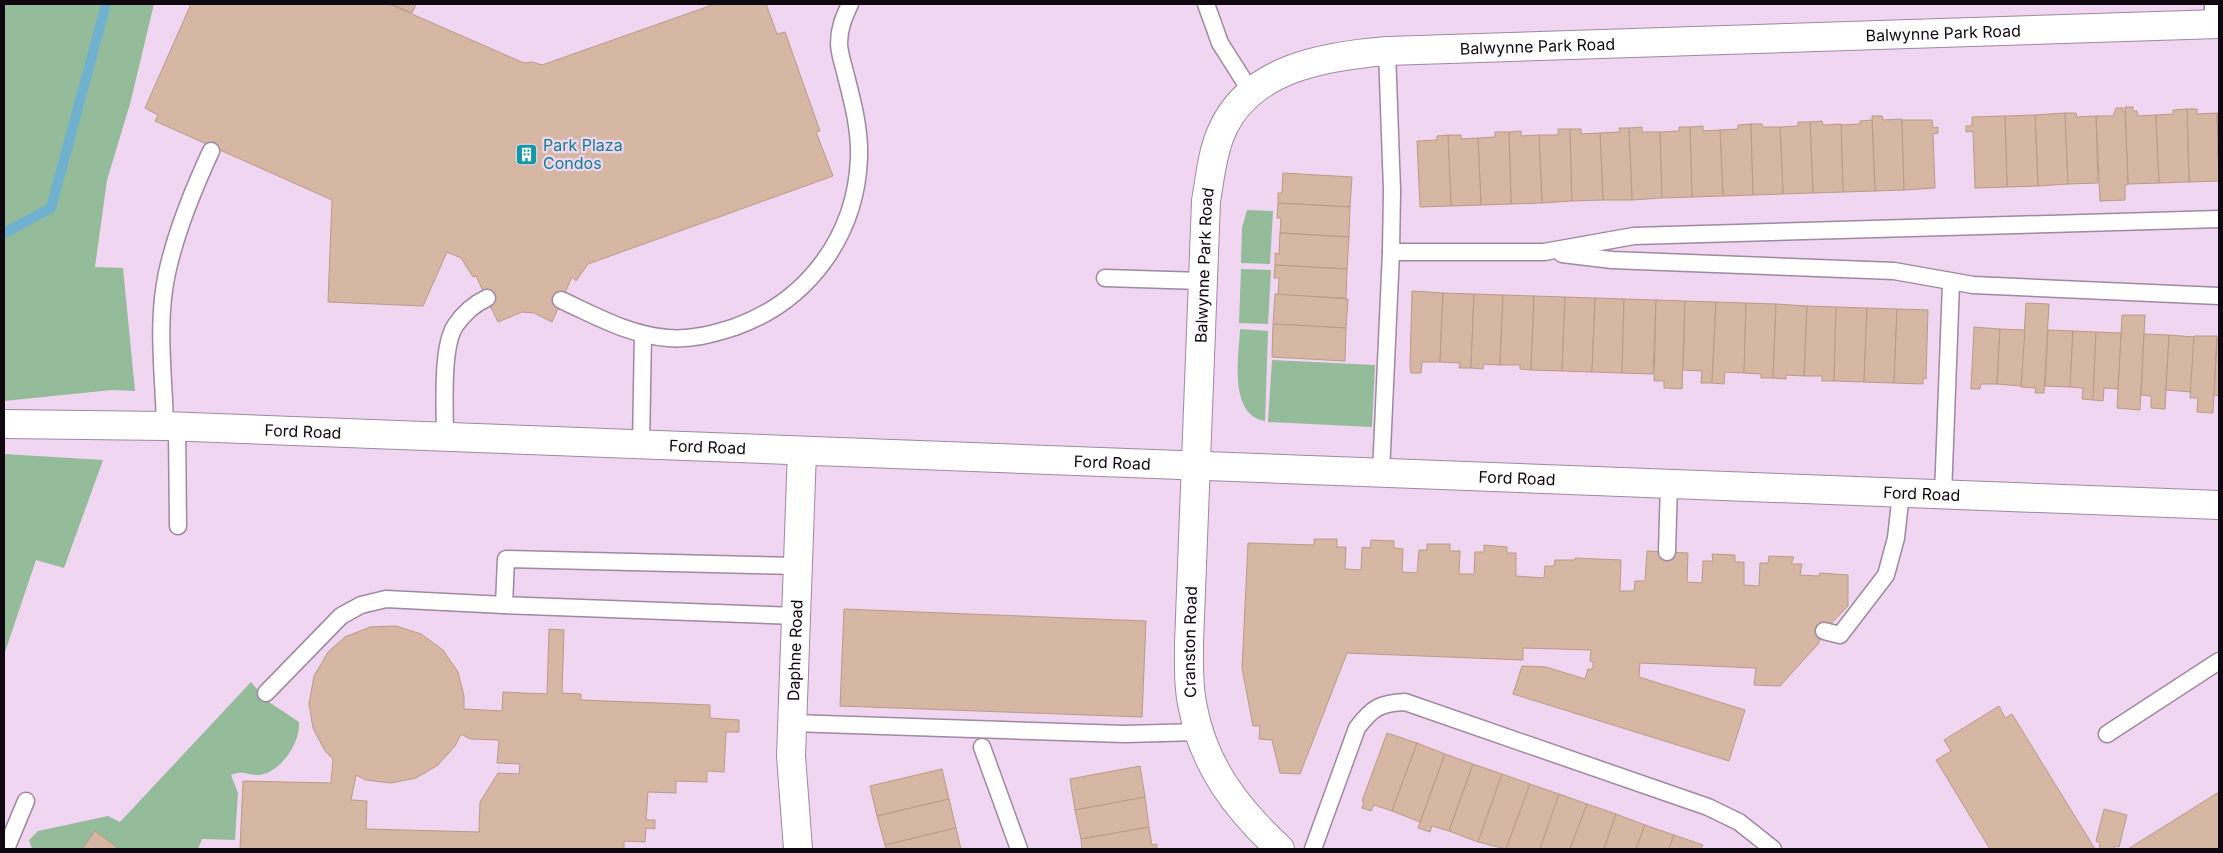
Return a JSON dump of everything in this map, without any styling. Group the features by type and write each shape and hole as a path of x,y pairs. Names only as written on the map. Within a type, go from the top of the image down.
{"main road":[{"name":"Balwynne Park Road","path":"1196,466 1201,281 1206,201 1213,159 1220,134 1233,111 1251,92 1275,77 1303,64 1341,55 1387,52 2215,17"},
{"name":"Ford Road","path":"4,424 171,427 445,437 2219,505"},
{"name":"Daphne Road","path":"798,849 792,765 792,723 802,451"},
{"name":"Cranston Road","path":"1196,466 1189,643 1192,707 1198,732 1220,782 1244,814 1280,849"}],"lane":[{"path":"561,300 608,323 643,334 668,338 691,338 720,332 754,320 792,296 824,264 842,234 855,197 859,158 857,119 839,45 841,22 850,4"},
{"path":"1206,4 1220,43 1251,92"},
{"path":"1381,473 1392,190 1387,52"},
{"path":"178,526 162,338 166,274 194,189 211,151"},
{"path":"1544,252 1634,236 2219,219"},
{"path":"1391,252 1544,252 1612,260 1894,271 1951,283 2219,296"},
{"path":"1105,278 1201,281"},
{"path":"1943,495 1951,283"},
{"path":"445,437 447,351 449,343 455,326 473,305 487,298"},
{"path":"641,445 643,334"},
{"path":"1667,552 1669,484"},
{"path":"1824,631 1840,635 1886,575 1896,538 1901,493"},
{"path":"504,606 506,559 798,566"},
{"path":"266,693 341,616 361,605 386,599 504,606 796,616"},
{"path":"2106,734 2219,661"},
{"path":"1314,849 1357,728 1369,712 1387,703 1405,702 1708,807 1739,822 1773,849"},
{"path":"792,723 1125,734 1198,732"},
{"path":"982,747 1019,849"},
{"path":"6,849 26,801"}],"green space":[{"path":"4,4 154,4 130,104 107,180 95,267 123,268 135,391 112,390 4,401"},
{"path":"1247,210 1273,211 1270,264 1241,263 1242,228"},
{"path":"1241,269 1271,270 1268,324 1239,323"},
{"path":"1240,329 1268,331 1265,421 1253,416 1245,408 1241,396 1238,382"},
{"path":"1272,360 1375,365 1372,427 1268,422"},
{"path":"4,454 103,460 64,568 36,560 4,655"},
{"path":"251,682 266,700 299,722 299,730 297,739 288,756 274,769 258,775 242,773 231,775 238,793 235,840 202,839 198,849 32,849 29,840 38,831 108,816 120,822"}],"building":[{"name":"Park Plaza Condos","path":"191,4 389,4 524,63 532,62 542,65 715,4 766,4 777,34 785,32 820,131 816,132 833,176 588,264 576,281 572,277 552,322 534,313 522,312 498,322 476,276 473,277 461,258 447,252 423,306 328,302 332,200 155,121 158,115 145,108"},
{"path":"391,4 416,4 412,13"},
{"path":"2125,107 2133,107 2133,111 2137,111 2138,116 2156,115 2159,183 2128,184"},
{"path":"2116,108 2123,108 2123,112 2125,111 2128,184 2125,186 2125,200 2100,201 2096,116 2113,116"},
{"path":"2187,109 2197,109 2197,114 2217,113 2219,181 2189,182"},
{"path":"2187,109 2189,182 2159,183 2156,115 2173,114 2173,110"},
{"path":"2065,113 2068,184 2038,186 2035,115"},
{"path":"2065,113 2076,113 2077,117 2096,116 2098,183 2068,184"},
{"path":"2217,113 2219,113 2219,178"},
{"path":"2035,115 2038,186 2007,187 2005,116"},
{"path":"1872,116 1882,116 1883,120 1902,119 1904,190 1875,191"},
{"path":"2005,116 2007,187 1975,188 1973,131 1966,132 1966,126 1972,126 1972,117"},
{"path":"1872,120 1875,191 1843,192 1841,125 1860,124 1860,121"},
{"path":"1902,120 1932,120 1933,128 1938,127 1938,133 1933,134 1935,188 1904,190"},
{"path":"1822,121 1823,125 1841,124 1843,192 1813,193 1810,122"},
{"path":"1798,122 1810,122 1813,193 1783,194 1780,127 1798,126"},
{"path":"1751,124 1753,195 1723,196 1720,130 1738,129 1738,125"},
{"path":"1751,124 1762,124 1763,127 1780,127 1783,194 1753,195"},
{"path":"1703,126 1703,131 1720,130 1723,196 1692,197 1690,127"},
{"path":"1642,127 1642,132 1660,132 1662,198 1632,200 1629,128"},
{"path":"1679,127 1690,127 1692,197 1662,198 1660,132 1679,131"},
{"path":"1619,128 1629,128 1632,200 1603,200 1600,133 1620,132"},
{"path":"1558,129 1570,129 1572,201 1542,203 1539,135 1558,135"},
{"path":"1570,129 1581,129 1581,134 1600,133 1603,200 1572,201"},
{"path":"1521,131 1521,136 1539,135 1542,203 1511,204 1509,132"},
{"path":"1495,132 1509,132 1511,204 1481,205 1478,138 1495,137"},
{"path":"1448,135 1461,135 1461,139 1478,138 1481,205 1451,206"},
{"path":"1448,135 1451,206 1420,207 1417,141 1437,140 1437,136"},
{"path":"1283,173 1352,177 1350,207 1278,203 1278,193 1282,193"},
{"path":"1278,203 1350,207 1349,237 1280,233 1281,218 1277,218"},
{"path":"1280,233 1349,237 1347,269 1275,265 1275,253 1279,254"},
{"path":"1275,265 1347,269 1346,298 1278,295 1279,278 1274,278"},
{"path":"1412,291 1443,293 1440,362 1422,362 1421,373 1411,373 1410,366"},
{"path":"1443,293 1474,294 1471,368 1459,368 1460,363 1440,362"},
{"path":"1275,294 1348,299 1346,328 1273,324"},
{"path":"1474,294 1503,295 1500,365 1484,364 1483,369 1471,368"},
{"path":"1503,295 1534,296 1531,370 1520,369 1520,365 1500,365"},
{"path":"1534,296 1565,297 1562,371 1531,370"},
{"path":"1565,297 1595,298 1592,372 1562,371"},
{"path":"1595,298 1624,299 1622,373 1592,372"},
{"path":"1624,299 1656,300 1653,374 1622,373"},
{"path":"1656,300 1685,301 1682,389 1664,388 1664,381 1654,381"},
{"path":"1685,301 1716,302 1712,383 1701,383 1702,371 1683,370"},
{"path":"1716,302 1746,303 1744,373 1725,372 1724,384 1712,383"},
{"path":"1746,303 1776,304 1773,378 1761,378 1761,374 1744,373"},
{"path":"2026,303 2049,304 2044,393 2035,393 2036,388 2021,387"},
{"path":"1776,304 1807,306 1804,376 1786,375 1786,379 1773,378"},
{"path":"1807,306 1836,307 1834,381 1822,381 1822,376 1804,376"},
{"path":"1836,307 1867,308 1864,382 1834,381"},
{"path":"1867,308 1897,309 1894,383 1864,382"},
{"path":"1897,309 1928,310 1926,379 1923,378 1923,384 1894,383"},
{"path":"2122,315 2145,315 2140,410 2117,408"},
{"path":"1273,324 1346,328 1345,361 1272,357"},
{"path":"1974,327 2000,329 1997,384 1981,384 1980,389 1971,389"},
{"path":"2000,329 2025,330 2021,386 1997,384"},
{"path":"2048,330 2073,331 2070,387 2045,386"},
{"path":"2073,331 2096,332 2093,400 2082,399 2083,388 2070,387"},
{"path":"2096,332 2121,333 2118,389 2104,388 2103,401 2093,400"},
{"path":"2144,334 2169,335 2165,409 2151,408 2151,396 2141,395"},
{"path":"2169,335 2194,337 2191,392 2166,390"},
{"path":"2194,336 2217,336 2213,413 2197,412 2198,398 2190,398"},
{"path":"2217,339 2219,339 2219,396 2214,395"},
{"path":"1314,539 1337,539 1337,547 1346,547 1345,569 1361,570 1362,547 1370,548 1371,540 1394,541 1394,548 1403,549 1402,572 1417,573 1419,550 1427,550 1427,544 1450,544 1450,551 1460,551 1459,574 1474,574 1475,552 1484,552 1484,545 1507,547 1507,553 1516,553 1516,576 1544,578 1545,566 1554,566 1555,560 1575,560 1575,558 1621,560 1620,591 1634,591 1635,581 1645,581 1647,551 1688,553 1687,582 1702,583 1703,561 1713,561 1712,554 1735,555 1735,562 1744,562 1744,585 1759,586 1760,563 1768,563 1769,556 1794,557 1791,564 1802,564 1800,575 1819,576 1820,573 1848,575 1848,606 1820,635 1819,643 1780,686 1754,685 1756,668 1640,663 1639,677 1745,710 1729,761 1513,694 1522,666 1546,667 1585,679 1588,669 1593,669 1593,662 1590,661 1591,650 1523,648 1523,660 1347,653 1300,774 1280,773 1272,740 1259,739 1260,726 1253,726 1242,668 1248,543 1314,545"},
{"path":"844,609 1146,621 1142,717 840,706"},
{"path":"396,626 421,634 443,650 458,672 464,696 464,709 502,711 503,692 547,694 549,629 564,630 562,693 581,694 581,700 710,705 710,718 739,720 739,732 726,732 724,772 707,771 707,782 676,781 676,793 648,792 646,820 655,820 655,829 646,828 645,842 624,841 624,849 240,849 243,781 331,783 333,759 325,751 313,728 309,704 314,676 328,652 345,637 370,627","holes":["461,734 470,739 499,740 497,763 520,764 519,774 498,773 480,802 479,832 366,829 367,801 351,800 356,775 366,780 391,783 416,778 438,765 455,746"]},
{"path":"1999,706 2005,718 2012,714 2095,849 1990,849 1936,760 1951,751 1944,740"},
{"path":"1387,733 1417,743 1392,811 1374,805 1371,811 1362,808 1364,802 1362,801"},
{"path":"1417,743 1445,754 1420,822 1392,811"},
{"path":"1445,754 1473,764 1449,831 1432,826 1430,832 1418,828"},
{"path":"1473,764 1502,774 1478,842 1449,831"},
{"path":"1140,766 1145,797 1075,810 1070,779"},
{"path":"942,769 949,799 877,816 870,786"},
{"path":"1502,774 1530,784 1506,849 1478,842"},
{"path":"1530,784 1559,794 1540,849 1506,849"},
{"path":"2219,792 2219,849 2128,849"},
{"path":"1559,794 1587,804 1570,849 1540,849"},
{"path":"1145,797 1149,827 1081,839 1075,810"},
{"path":"949,799 956,828 885,845 877,816"},
{"path":"1587,804 1616,814 1604,849 1570,849"},
{"path":"2104,809 2127,815 2119,847 2115,846 2114,849 2099,849 2100,843 2096,841"},
{"path":"1616,814 1645,825 1636,849 1604,849"},
{"path":"1645,825 1674,835 1669,849 1636,849"},
{"path":"1149,827 1152,845 1157,844 1157,849 1082,849 1081,839"},
{"path":"956,828 961,849 886,849 885,845"},
{"path":"95,831 119,849 82,849"},
{"path":"1674,835 1703,845 1701,849 1669,849"}],"waterway":[{"path":"4,233 51,208 106,4"}],"place":[{"name":"Park Plaza Condos","path":"527,154"}]}
